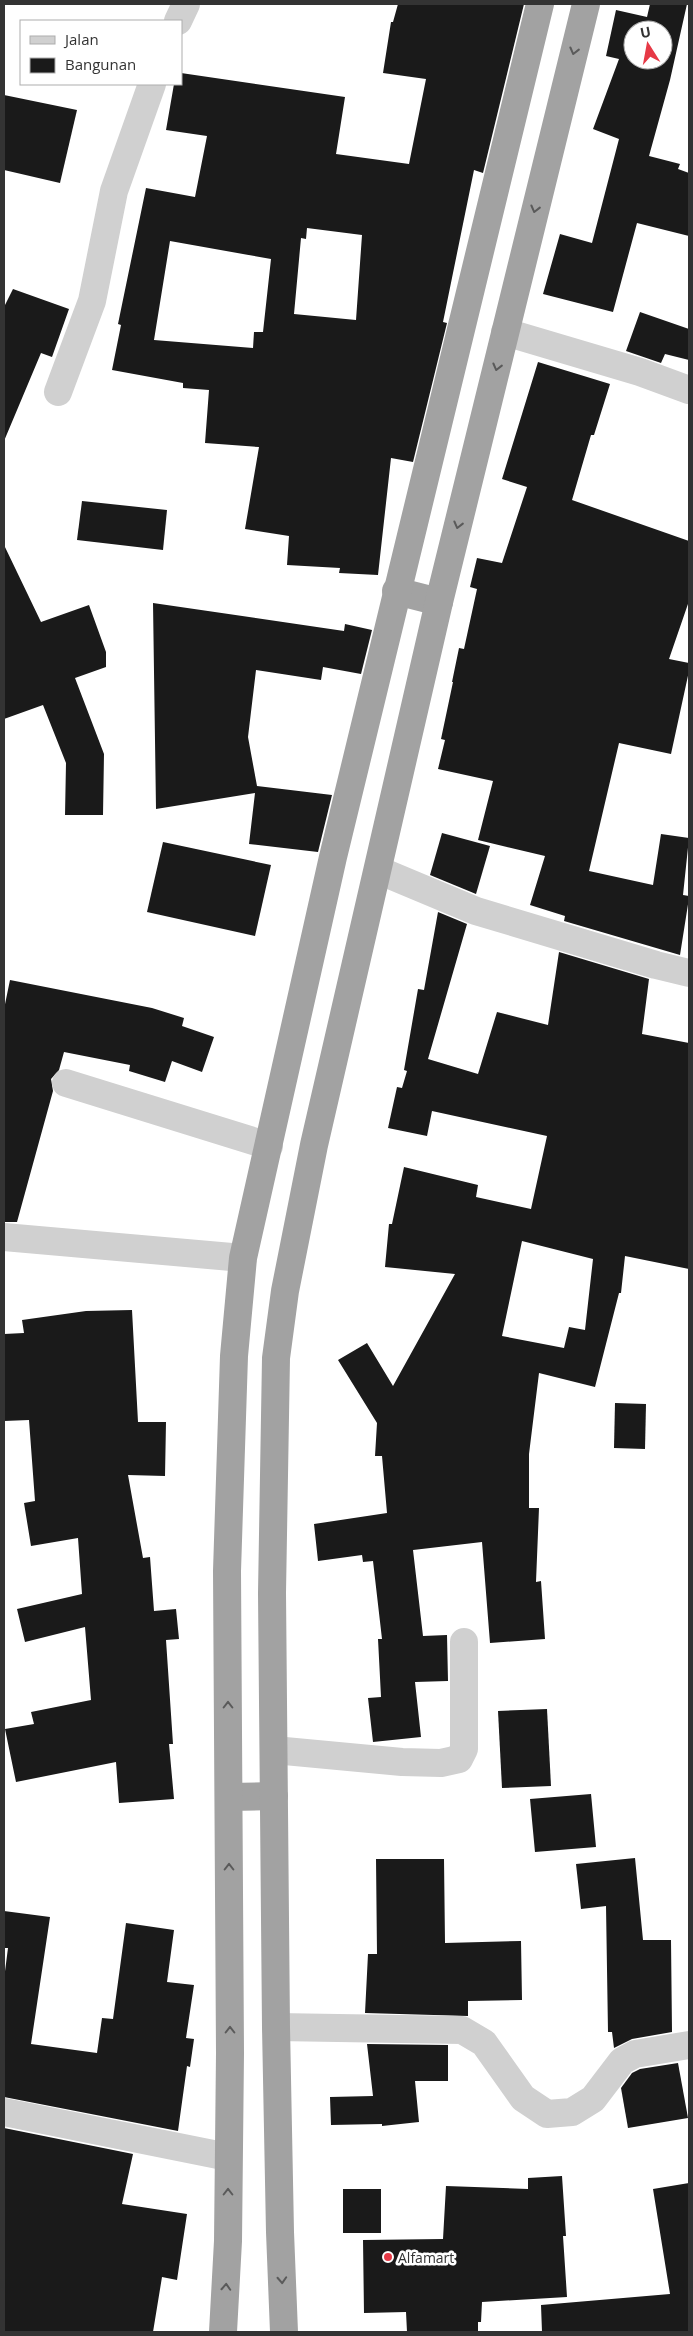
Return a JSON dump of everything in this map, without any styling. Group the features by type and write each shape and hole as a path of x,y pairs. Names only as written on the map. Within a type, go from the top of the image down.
{"highway":[{"path":"223,2332 228,2241 229,1797 227,1561 234,1356 243,1258 331,867 396,592 540,4"},
{"path":"284,2332 276,2027 272,1593 276,1358 285,1291 310,1163 439,602 586,4"},
{"path":"396,592 439,602"},
{"path":"229,1797 274,1796"}],"street":[{"path":"178,20 186,4"},
{"path":"58,392 92,301 114,191 152,85"},
{"path":"505,332 640,372 689,390"},
{"path":"378,870 476,911 656,965 689,973"},
{"path":"66,1082 269,1146"},
{"path":"4,1237 243,1258"},
{"path":"274,1750 402,1762 441,1763 458,1759 464,1749 464,1642"},
{"path":"276,2027 462,2030 484,2042 523,2098 547,2114 572,2112 593,2099 622,2061 635,2054 689,2045"},
{"path":"4,2112 228,2157"}],"building":[{"path":"398,4 524,4 483,173 474,170 443,322 447,323 413,462 391,458 378,575 339,573 340,568 287,565 289,536 245,529 259,447 205,443 209,390 183,388 183,383 112,370 121,325 118,324 146,188 195,197 207,136 166,130 174,85 182,85 182,73 345,97 336,154 409,164 426,79 383,73 391,22 393,22","holes":["307,228 362,235 356,320 294,314 301,238 306,239","170,241 271,259 263,332 254,332 253,348 154,340"]},
{"path":"650,4 687,4 673,67 673,20 623,20 623,70 672,70 649,156 680,164 678,169 689,173 689,236 637,223 613,312 543,294 560,234 592,243 619,139 593,129 619,59 606,56 616,10 647,17"},
{"path":"4,95 77,110 60,183 4,170"},
{"path":"13,289 69,309 52,357 41,353 4,441 4,307"},
{"path":"640,312 689,329 689,360 665,354 661,363 626,351"},
{"path":"538,362 610,384 594,435 591,435 572,500 689,541 689,601 669,659 689,663 689,671 671,754 619,743 589,871 653,885 661,834 689,838 683,895 689,896 689,898 680,955 564,921 565,916 530,905 545,856 478,840 493,781 438,769 445,740 441,739 459,648 464,649 477,589 470,587 477,558 502,563 527,487 502,479"},
{"path":"82,501 167,510 163,550 77,540"},
{"path":"4,545 41,622 89,605 106,652 106,667 75,678 104,754 103,815 65,815 66,763 43,705 4,719"},
{"path":"153,603 344,631 345,624 372,630 361,674 323,667 321,680 256,670 248,737 257,786 332,795 318,852 249,844 255,793 156,809"},
{"path":"442,833 490,846 476,894 430,875"},
{"path":"163,842 271,865 255,936 147,912"},
{"path":"438,912 467,924 428,1059 478,1074 497,1012 548,1025 559,952 649,979 642,1034 689,1043 689,1269 625,1256 621,1293 619,1293 595,1387 539,1373 529,1454 529,1508 539,1508 536,1582 541,1581 545,1639 490,1643 482,1542 413,1550 423,1636 447,1635 448,1681 415,1682 421,1737 373,1742 368,1698 381,1697 378,1639 382,1639 373,1561 363,1562 362,1555 318,1561 314,1524 387,1513 382,1456 375,1456 377,1423 338,1360 367,1343 393,1386 455,1274 385,1267 389,1224 392,1224 404,1167 478,1185 476,1197 531,1209 547,1136 432,1111 427,1136 388,1128 397,1087 402,1088 407,1071 404,1070 418,989 424,990","holes":["522,1241 593,1259 585,1330 569,1327 564,1348 502,1336"]},
{"path":"10,980 152,1008 184,1018 182,1026 214,1037 202,1072 172,1061 165,1082 129,1071 130,1065 64,1052 59,1070 51,1079 53,1091 17,1222 4,1222 4,1009"},
{"path":"132,1310 138,1422 166,1422 165,1476 128,1475 143,1558 150,1557 154,1611 176,1609 179,1639 166,1640 173,1744 169,1744 174,1799 119,1803 116,1762 16,1782 5,1729 34,1724 31,1712 91,1700 85,1627 25,1642 17,1609 82,1594 78,1538 31,1546 24,1503 35,1501 29,1420 4,1421 4,1334 24,1333 22,1320 86,1311"},
{"path":"615,1403 646,1404 645,1449 614,1448"},
{"path":"547,1709 551,1786 502,1788 498,1711"},
{"path":"591,1794 596,1847 535,1852 530,1799"},
{"path":"635,1858 643,1940 671,1940 672,2032 632,2039 614,2048 612,2032 608,2032 606,1906 581,1909 576,1864"},
{"path":"376,1859 444,1859 445,1943 521,1941 522,2000 468,2001 468,2016 365,2013 368,1954 377,1954"},
{"path":"4,1911 50,1917 31,2044 97,2053 102,2018 113,2019 126,1923 174,1930 167,1982 194,1985 186,2038 194,2039 190,2067 187,2066 178,2131 4,2097 4,1979 8,1948 4,1948"},
{"path":"367,2044 448,2045 448,2081 415,2081 419,2122 382,2126 382,2124 331,2125 330,2097 373,2096"},
{"path":"678,2063 688,2118 628,2128 621,2088 632,2073 640,2069"},
{"path":"4,2128 133,2154 122,2204 187,2214 177,2280 162,2277 153,2332 4,2332"},
{"path":"562,2176 566,2236 563,2236 567,2297 482,2302 481,2322 478,2322 478,2332 407,2332 406,2312 364,2313 363,2240 443,2239 446,2186 528,2189 528,2178"},
{"path":"689,2183 689,2332 542,2332 541,2305 670,2294 653,2189"},
{"path":"343,2189 381,2189 381,2233 343,2233"}],"place":[{"name":"Alfamart","path":"388,2257"}]}
